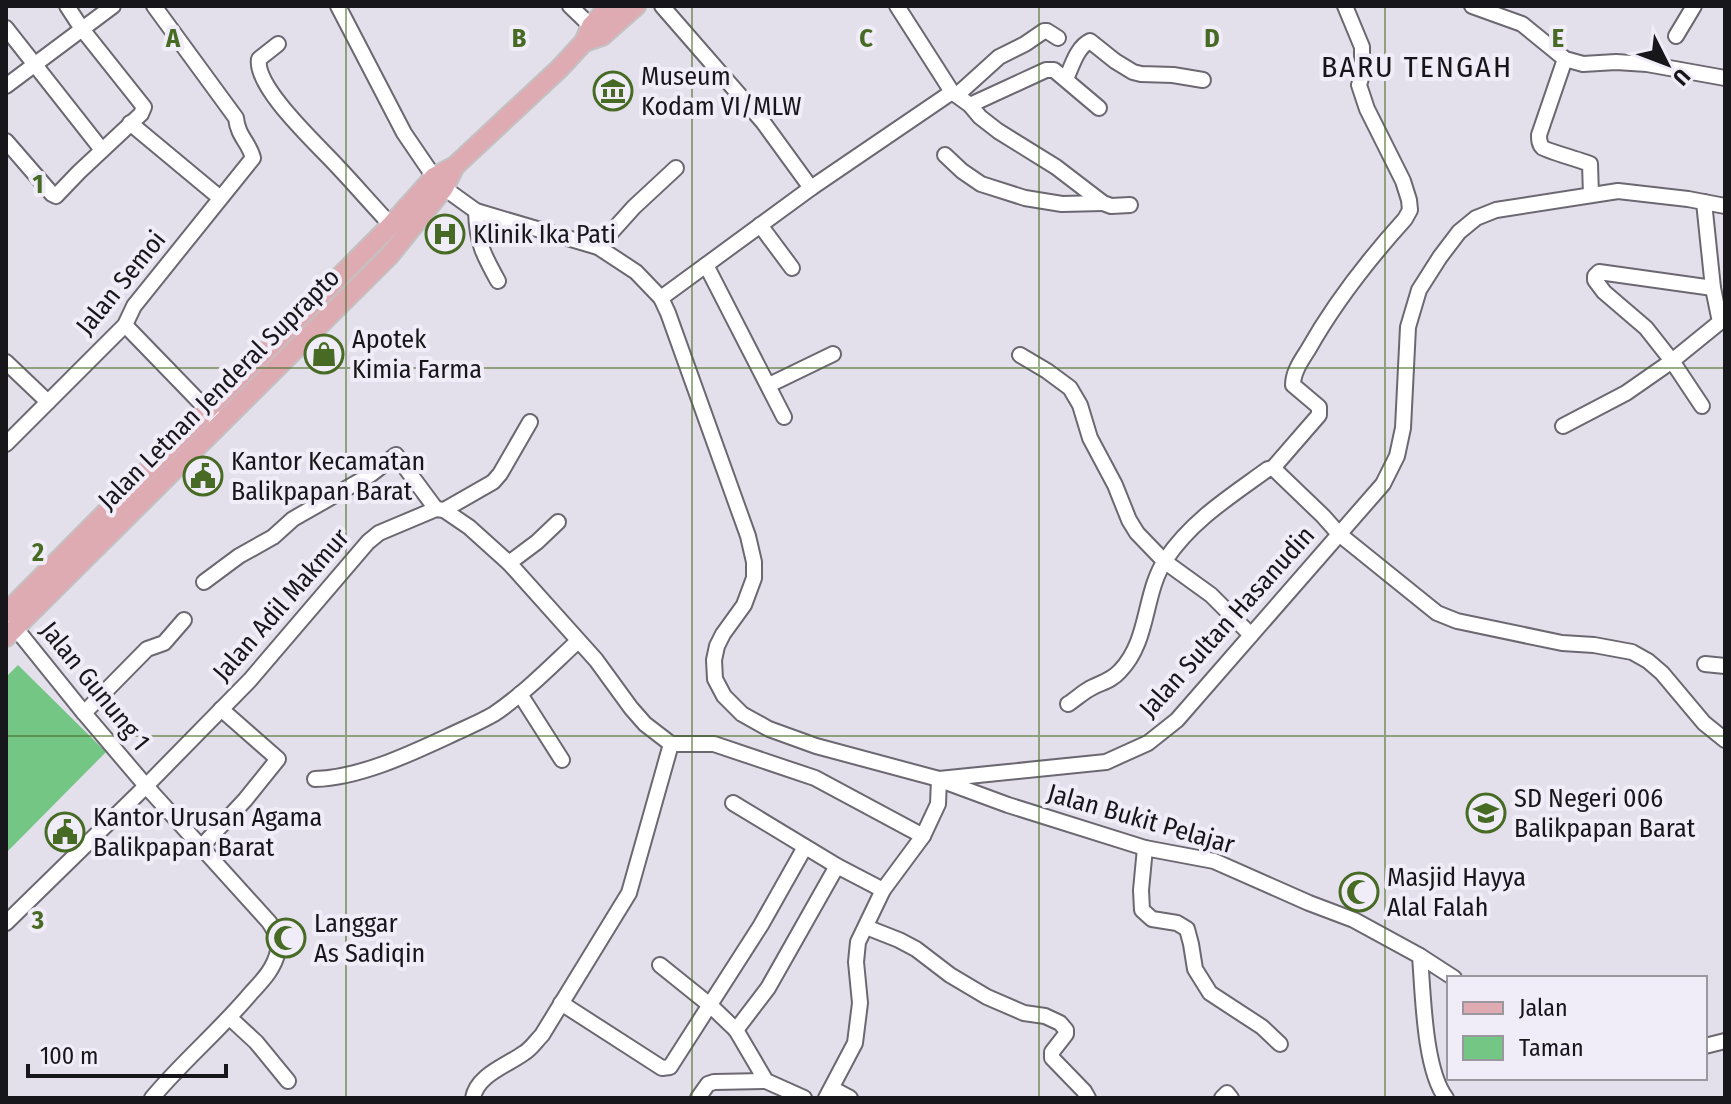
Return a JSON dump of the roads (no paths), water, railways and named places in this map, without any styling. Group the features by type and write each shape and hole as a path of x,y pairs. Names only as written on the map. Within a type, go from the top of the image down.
{"main road":[{"name":"Jalan Letnan Jenderal Suprapto","path":"592,35 610,6"},
{"name":"Jalan Letnan Jenderal Suprapto","path":"9,623 214,417 391,225 592,35 636,6"},
{"name":"Jalan Letnan Jenderal Suprapto","path":"214,417 389,256 439,182"}],"street":[{"path":"6,141 56,196 141,114 144,107 67,6"},
{"path":"6,86 113,6"},
{"name":"Jalan Semoi","path":"6,444 125,325 134,306 253,158 241,137 236,118 154,6"},
{"path":"338,6 404,133 439,182"},
{"path":"570,6 592,35"},
{"path":"662,6 763,122 811,188"},
{"path":"897,6 954,93 980,117 1056,167 1103,203 1111,206 1130,205"},
{"path":"1068,704 1092,687 1111,679 1133,655 1164,561 1182,537 1199,520 1273,468 1319,415 1319,407 1293,385 1296,371 1334,306 1410,210 1403,181 1367,109 1359,85 1362,47 1345,6"},
{"path":"1472,6 1522,24 1565,59 1583,64 1647,64 1725,78"},
{"path":"1676,36 1694,6"},
{"path":"6,28 102,150"},
{"path":"661,298 811,188 954,93 999,57 1041,32 1047,31 1058,38"},
{"path":"1066,79 1078,53 1090,41 1115,61 1141,74 1203,80"},
{"path":"278,44 259,59 261,75 284,109 391,225"},
{"path":"1565,59 1539,141 1546,150 1590,164 1591,195"},
{"path":"970,105 1046,70 1054,70 1099,108"},
{"path":"130,123 219,197"},
{"path":"945,155 981,184 1025,198 1062,204 1103,203"},
{"path":"598,247 634,207 676,168"},
{"name":"Jalan Sultan Hasanudin","path":"439,182 476,211 598,247 636,272 661,298 748,536 754,562 750,592 717,646 715,679 724,696 742,714 769,729 816,746 939,779 1106,762 1148,743 1177,720 1383,484 1397,456 1403,428 1408,327 1419,290 1459,232 1476,218 1496,210 1618,191 1725,206"},
{"path":"1563,426 1626,393 1723,324 1713,288 1704,202"},
{"path":"476,211 477,235 482,251 498,281"},
{"path":"760,225 792,268"},
{"path":"706,265 784,417"},
{"path":"1702,406 1646,328 1604,292 1595,280 1599,272 1713,288"},
{"path":"125,325 214,417"},
{"path":"769,385 833,354"},
{"path":"1020,355 1070,388 1080,405 1090,438 1137,533 1164,561 1211,595 1251,635"},
{"path":"6,362 48,402"},
{"name":"Jalan Adil Makmur","path":"6,923 250,680 368,542 379,533 440,509 493,482 530,422"},
{"path":"204,582 239,556 273,537 293,519 370,475 396,455 440,509 469,527 509,563 596,660 645,724 671,744 714,744 815,778 923,836"},
{"path":"1273,468 1339,534 1437,613 1457,621 1562,643 1632,652 1662,673 1704,723 1725,740"},
{"path":"509,563 558,522"},
{"path":"84,713 147,649 164,643 184,620"},
{"name":"Jalan Gunung 1","path":"9,623 146,786 269,922 276,934 279,946 272,969 230,1018 152,1098"},
{"path":"315,779 342,776 372,767 422,748 492,715 578,641"},
{"path":"1705,664 1725,666"},
{"path":"520,694 562,760"},
{"path":"201,847 284,759 221,709"},
{"path":"473,1098 476,1087 484,1078 527,1051 542,1035 629,893 671,744"},
{"path":"850,1098 830,1093 855,1043 860,1003 856,962 858,942 883,890 923,836 938,804 939,779"},
{"name":"Jalan Bukit Pelajar","path":"939,779 1008,805 1145,848 1214,861 1354,920 1451,976"},
{"path":"733,803 883,890"},
{"path":"561,1003 662,1068 670,1067 761,925 805,847"},
{"path":"1145,848 1142,910 1152,919 1177,923 1187,929 1195,969 1210,993 1262,1027 1280,1044"},
{"path":"736,1030 768,988 837,866"},
{"path":"866,927 916,949 950,975 987,997 1024,1013 1045,1016 1060,1023 1065,1027 1066,1034 1052,1052 1052,1058 1088,1098"},
{"path":"1420,956 1426,1032 1438,1089 1446,1098"},
{"path":"660,965 736,1030 766,1081"},
{"path":"230,1018 256,1042 288,1081"},
{"path":"698,1098 708,1084 714,1082 766,1081 804,1098"}],"place":[{"name":"Museum Kodam VI/MLW","path":"613,91"},
{"name":"Klinik Ika Pati","path":"445,234"},
{"name":"Apotek Kimia Farma","path":"324,354"},
{"name":"Kantor Kecamatan Balikpapan Barat","path":"203,476"},
{"name":"SD Negeri 006 Balikpapan Barat","path":"1486,813"},
{"name":"Kantor Urusan Agama Balikpapan Barat","path":"65,832"},
{"name":"Masjid Hayya Alal Falah","path":"1359,892"},
{"name":"Langgar As Sadiqin","path":"286,938"}],"district":[{"name":"BARU TENGAH","path":"1417,67"}]}
